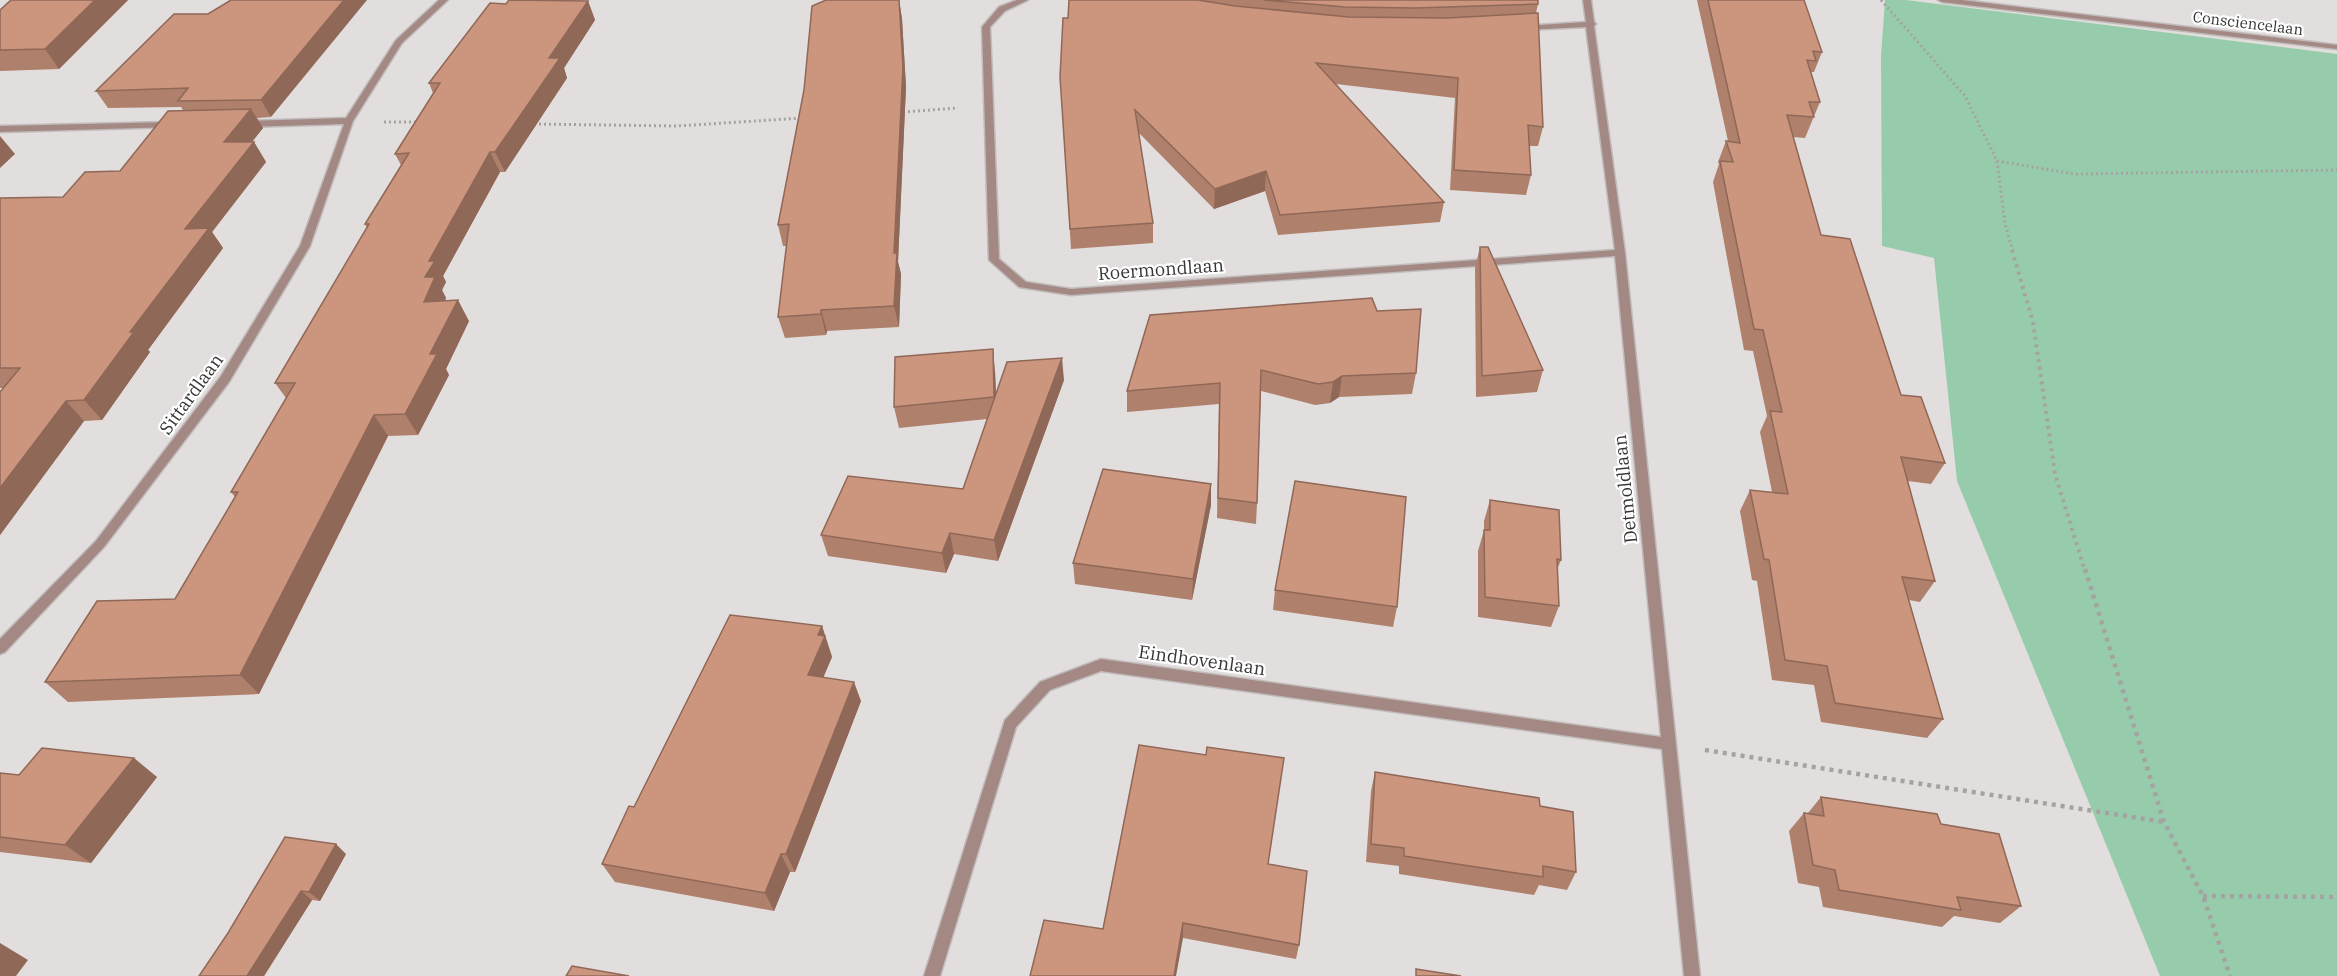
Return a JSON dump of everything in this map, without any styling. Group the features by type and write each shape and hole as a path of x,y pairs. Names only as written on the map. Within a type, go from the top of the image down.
{"street":[{"name":"Sittardlaan","path":"0,648 100,544 225,379 305,246 350,121 399,42 444,0"},
{"name":"Roermondlaan","path":"1024,0 1002,9 986,27 994,260 1023,285 1071,292 1620,253"},
{"name":"Detmoldlaan","path":"1587,0 1592,24 1620,253 1692,976"},
{"name":"Consciencelaan","path":"1942,0 2337,47"},
{"path":"1513,28 1592,24"},
{"path":"233,124 350,121"},
{"path":"0,129 186,125"},
{"name":"Eindhovenlaan","path":"932,976 1010,724 1045,686 1101,665 1669,744"}],"path":[{"path":"1881,0 1965,96 1997,161 2005,224 2033,322 2055,474 2164,822 2203,896 2230,976"},
{"path":"896,112 989,106"},
{"path":"525,124 677,126 804,118"},
{"path":"350,121 420,122"},
{"path":"1997,161 2075,174 2337,170"},
{"path":"1669,744 2164,822"},
{"path":"2203,896 2337,897"}],"green space":[{"path":"1885,0 1906,0 2337,54 2337,976 2160,976 1957,481 1934,258 1882,246 1881,56"}],"building":[{"path":"11,0 95,0 45,49 0,50 0,10"},
{"path":"231,0 344,0 261,100 178,101 188,88 96,91 174,14 208,14"},
{"path":"509,0 588,1 549,58 560,58 495,152 490,152 429,261 435,261 425,277 435,277 424,302 458,300 430,354 437,354 405,414 374,415 240,675 45,682 97,601 175,599 238,492 231,492 295,383 275,383 369,224 365,224 409,153 395,154 440,83 429,83 490,3 506,4"},
{"path":"826,0 899,0 903,67 894,253 897,253 894,306 821,310 821,314 778,317 789,224 778,225 804,90 812,6"},
{"path":"1069,0 1198,0 1235,6 1349,17 1447,18 1538,13 1543,127 1528,125 1531,175 1454,170 1458,78 1316,63 1444,202 1280,215 1266,171 1215,189 1135,110 1153,223 1070,229 1060,77 1063,18 1068,18"},
{"path":"1264,0 1538,0 1538,4 1415,8 1345,7"},
{"path":"1708,0 1804,0 1822,52 1813,51 1816,61 1807,60 1820,102 1809,102 1814,117 1787,115 1821,235 1850,239 1901,395 1921,397 1945,463 1901,457 1935,581 1902,577 1943,719 1835,703 1827,666 1785,660 1769,560 1764,559 1750,490 1788,494 1770,411 1782,412 1763,330 1754,329 1720,161 1733,162 1726,141 1740,143"},
{"path":"251,109 224,142 254,142 185,229 209,228 130,332 134,332 84,400 66,401 0,488 0,392 20,368 0,368 0,198 63,197 85,172 120,171 168,111"},
{"path":"1480,247 1488,247 1543,370 1482,376"},
{"path":"1372,298 1377,311 1421,309 1416,373 1342,376 1333,382 1318,384 1261,370 1257,503 1218,498 1220,383 1127,391 1150,315"},
{"path":"993,349 994,397 894,407 895,357"},
{"path":"1062,358 994,540 950,533 942,553 821,535 848,476 963,489 1007,362"},
{"path":"1103,469 1211,484 1193,579 1073,563"},
{"path":"1295,481 1406,497 1397,607 1275,590"},
{"path":"1490,500 1559,510 1561,560 1557,559 1559,606 1485,597 1484,530 1490,530"},
{"path":"730,615 822,626 818,635 825,636 808,675 854,682 786,854 781,854 765,893 602,864 629,806 634,807"},
{"path":"1139,745 1206,755 1207,747 1284,758 1268,864 1307,871 1299,945 1183,923 1174,976 1030,976 1044,920 1103,929"},
{"path":"42,748 134,758 65,845 0,837 0,773 19,775"},
{"path":"1375,772 1539,798 1540,806 1573,812 1576,872 1543,866 1543,877 1404,856 1404,848 1371,844"},
{"path":"1821,797 1937,814 1941,824 1999,834 2021,906 1957,897 1961,910 1839,890 1835,870 1813,865 1804,813 1824,816"},
{"path":"285,837 336,844 309,892 301,891 247,976 199,976 228,933"},
{"path":"572,966 629,976 566,976"},
{"path":"1416,969 1461,976 1416,976"}]}
